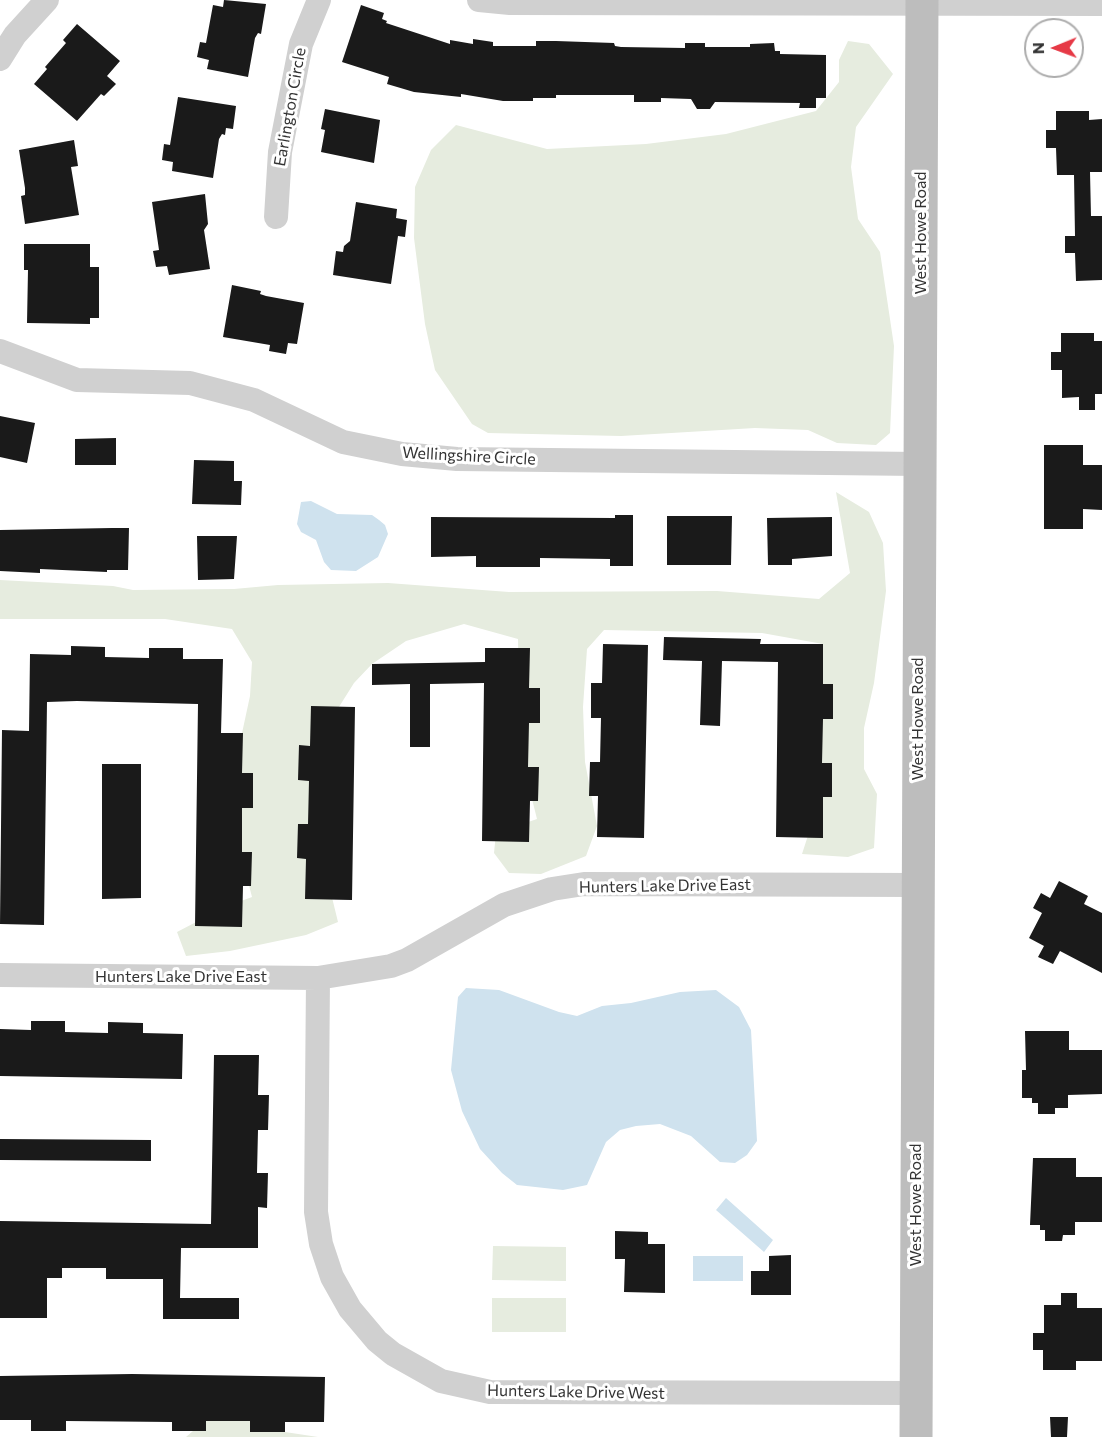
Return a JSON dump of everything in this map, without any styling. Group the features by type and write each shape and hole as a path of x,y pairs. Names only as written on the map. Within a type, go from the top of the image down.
{"main road":[{"name":"West Howe Road","path":"916,1437 922,2"}],"street":[{"path":"2,50 48,0"},
{"name":"Earlington Circle","path":"276,217 279,152 301,44 319,0"},
{"path":"479,0 510,3 1102,4"},
{"name":"Wellingshire Circle","path":"0,351 77,380 190,383 254,400 343,442 402,454 457,459 920,464"},
{"name":"Hunters Lake Drive East","path":"0,975 318,978 391,966 407,960 504,905 552,889 584,884 917,885"},
{"name":"Hunters Lake Drive West","path":"318,978 316,1212 321,1244 332,1277 350,1309 377,1341 393,1354 441,1381 490,1392 917,1393"}],"shaded area":[{"path":"848,41 869,44 893,74 856,127 851,167 858,219 880,252 894,346 890,433 876,445 837,443 808,430 755,428 621,436 488,433 472,424 435,370 425,324 414,238 415,187 431,150 456,125 547,149 646,144 726,134 816,111 839,82 839,60"},
{"path":"836,492 869,512 883,543 886,591 874,683 864,728 864,769 877,794 874,848 848,857 802,854 814,817 816,684 823,644 762,633 604,630 587,649 583,707 585,762 597,826 586,856 541,874 509,873 494,853 496,833 537,819 520,751 518,639 464,624 406,641 372,664 354,683 322,734 326,873 338,922 306,935 230,951 186,956 177,932 225,907 252,897 233,823 236,761 250,696 252,662 232,629 165,619 0,619 0,580 113,586 133,590 388,583 509,592 717,591 819,599 850,573"},
{"path":"493,1246 566,1247 566,1281 492,1280"},
{"path":"492,1298 566,1298 566,1332 492,1332"},
{"path":"206,1421 250,1421 250,1432 285,1432 318,1437 186,1437 193,1431 206,1431"}],"water":[{"path":"311,501 337,514 372,515 385,525 388,534 378,557 356,571 331,570 324,562 316,540 301,532 297,524 301,502"},
{"path":"466,988 499,990 559,1012 577,1016 602,1006 631,1003 680,992 716,990 739,1007 751,1030 757,1141 747,1155 735,1163 720,1162 691,1136 660,1124 636,1126 620,1130 606,1142 587,1185 563,1190 517,1185 502,1173 480,1149 462,1111 451,1070 458,997"},
{"path":"726,1198 773,1240 764,1252 716,1210"},
{"path":"693,1256 743,1256 743,1281 693,1281"}],"building":[{"path":"224,0 266,4 261,34 258,33 255,38 248,77 207,69 209,60 197,57 200,42 206,43 213,5 223,7"},
{"path":"361,5 384,13 382,19 387,21 386,23 450,44 450,40 473,44 473,39 493,42 493,46 536,46 536,41 614,43 615,46 621,47 685,48 685,43 705,43 705,47 750,47 750,44 774,43 775,51 780,51 780,54 826,55 826,98 816,98 816,108 799,108 800,103 715,102 710,109 697,109 691,99 661,98 661,102 634,102 634,95 556,95 556,98 533,98 533,101 503,101 461,94 461,97 414,92 387,84 389,77 342,62"},
{"path":"77,24 120,61 107,76 116,84 104,96 101,94 77,121 34,84 66,43 63,40"},
{"path":"178,97 236,106 233,129 226,128 225,135 222,134 219,139 213,178 172,171 173,162 162,160 164,144 170,145"},
{"path":"325,109 380,120 374,163 321,152 325,130 321,129"},
{"path":"1056,111 1089,111 1089,120 1102,119 1102,172 1090,172 1091,216 1102,216 1102,280 1076,281 1075,253 1065,253 1065,236 1075,236 1074,175 1057,175 1056,148 1046,148 1046,130 1056,130"},
{"path":"74,140 78,166 71,167 79,215 25,224 21,196 25,195 25,188 19,150"},
{"path":"205,194 208,224 204,230 210,269 169,275 167,266 156,267 153,251 159,250 152,202"},
{"path":"356,202 397,209 396,218 407,220 405,237 398,236 391,284 333,275 336,251 343,252 344,246 350,241"},
{"path":"24,244 90,244 90,267 99,267 99,318 90,318 90,324 27,323 28,270 24,270"},
{"path":"232,285 261,291 260,294 266,296 304,303 297,344 288,343 286,354 269,351 270,345 223,337"},
{"path":"1061,333 1094,333 1094,341 1102,341 1102,394 1095,394 1095,410 1079,410 1079,397 1062,398 1062,370 1051,370 1051,352 1061,352"},
{"path":"0,416 35,423 27,463 0,457"},
{"path":"116,438 116,465 75,465 75,439"},
{"path":"1044,445 1083,445 1083,465 1102,465 1102,510 1083,509 1083,529 1044,529"},
{"path":"194,460 234,461 234,481 242,481 241,505 192,504"},
{"path":"615,515 633,515 633,566 610,566 610,559 540,558 540,567 476,567 476,556 431,557 431,517 615,518"},
{"path":"667,516 732,516 731,565 667,565"},
{"path":"832,517 832,556 792,559 792,565 768,565 767,518"},
{"path":"129,528 128,570 107,570 107,572 40,569 40,573 0,571 0,530"},
{"path":"197,536 237,536 234,579 198,580"},
{"path":"664,637 761,639 760,644 823,644 823,684 833,684 833,719 823,719 822,763 832,763 832,797 823,797 823,838 776,837 778,662 722,661 720,726 700,725 702,661 663,660"},
{"path":"603,644 648,645 644,838 597,837 598,796 589,796 590,762 600,762 601,718 591,718 591,683 602,683"},
{"path":"71,646 105,647 105,657 149,658 149,648 183,648 183,659 223,659 221,733 243,733 242,773 253,773 253,808 242,808 242,852 252,852 251,886 243,886 242,927 195,926 198,704 77,701 47,702 44,925 0,924 2,730 29,731 30,654 71,655"},
{"path":"485,648 530,648 529,688 540,688 540,723 529,723 528,767 539,767 538,801 530,801 529,842 482,841 484,683 430,684 430,747 410,747 410,684 372,685 372,664 485,662"},
{"path":"311,706 355,707 352,900 305,899 306,859 297,858 298,824 308,824 309,781 298,780 299,745 310,746"},
{"path":"102,764 141,764 141,898 102,899"},
{"path":"1059,881 1088,896 1084,904 1102,913 1102,973 1060,951 1053,964 1038,957 1044,946 1029,938 1042,913 1033,908 1041,893 1050,898"},
{"path":"31,1021 65,1021 65,1032 108,1033 108,1022 143,1023 143,1033 183,1034 182,1079 0,1076 0,1029 31,1030"},
{"path":"1025,1031 1069,1031 1069,1050 1102,1050 1102,1094 1068,1095 1068,1108 1055,1108 1055,1114 1038,1114 1038,1103 1032,1103 1032,1098 1022,1098 1022,1070 1026,1070"},
{"path":"214,1055 259,1055 258,1095 269,1095 268,1130 258,1130 257,1173 268,1173 267,1208 258,1207 258,1248 181,1248 180,1298 239,1298 239,1319 163,1319 163,1279 106,1279 106,1268 62,1268 62,1278 47,1278 47,1318 0,1318 0,1221 211,1224"},
{"path":"0,1139 151,1140 151,1161 0,1160"},
{"path":"1033,1158 1076,1158 1076,1177 1102,1177 1102,1222 1075,1222 1075,1235 1063,1235 1062,1241 1045,1241 1045,1230 1040,1230 1040,1225 1030,1225"},
{"path":"615,1231 648,1232 648,1244 665,1244 665,1293 624,1292 625,1259 615,1259"},
{"path":"791,1255 791,1295 751,1295 751,1271 769,1271 769,1256"},
{"path":"1061,1293 1077,1293 1077,1308 1102,1308 1102,1361 1076,1361 1076,1370 1043,1370 1043,1350 1033,1350 1033,1333 1044,1333 1044,1305 1061,1305"},
{"path":"132,1374 325,1377 324,1422 285,1422 285,1432 250,1432 250,1421 206,1421 206,1431 172,1431 172,1422 66,1421 66,1431 31,1431 31,1420 0,1420 0,1376"},
{"path":"1050,1417 1068,1417 1067,1437 1051,1437"}]}
